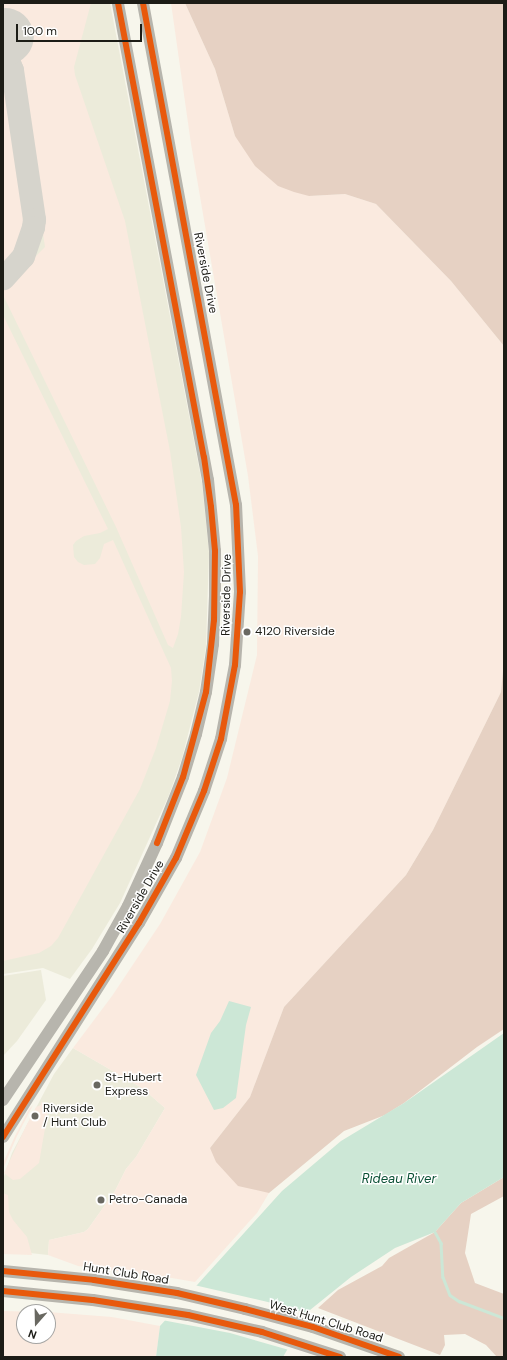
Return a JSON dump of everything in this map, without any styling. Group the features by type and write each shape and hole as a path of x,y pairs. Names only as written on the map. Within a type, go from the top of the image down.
{"main road":[{"name":"Riverside Drive","path":"3,1100 103,951 128,906 157,843 177,795 194,740 206,692 212,644 215,565 209,487 164,240 118,3"},
{"name":"Riverside Drive","path":"3,1137 140,923 160,888 183,842 204,792 221,739 228,705 238,633 240,556 233,480 143,3"},
{"path":"19,1075 35,1085"},
{"path":"3,1263 27,1266 44,1274"},
{"name":"Hunt Club Road","path":"3,1271 44,1274 162,1290 245,1309"},
{"path":"3,1291 93,1300 169,1312 235,1326 288,1340 340,1357"},
{"name":"West Hunt Club Road","path":"245,1309 313,1327 399,1357"}],"shaded area":[{"path":"3,3 110,3 202,483 209,553 206,646 199,692 182,758 169,795 120,903 92,949 70,979 43,968 3,974"},
{"path":"3,3 91,3 74,67 75,75 125,221 170,451 181,527 184,572 181,617 178,634 173,648 168,645 116,527 3,295 3,289 45,247 15,45 3,33"},
{"path":"171,3 185,3 215,69 235,136 309,196 345,194 376,204 451,281 504,346 504,660 501,692 433,830 406,875 284,1007 250,1097 210,1148 242,1179 269,1193 257,1213 195,1282 78,1266 48,1255 49,1240 84,1232 88,1229 115,1191 126,1169 136,1157 165,1108 142,1088 73,1048 112,996 160,924 200,852 227,778 257,655 258,556 248,476 191,144"},
{"path":"185,3 504,3 504,346 451,281 376,204 345,194 309,196 294,192 278,186 255,166 235,136 215,69"},
{"path":"3,73 7,75 26,218 25,229 15,256 3,269"},
{"path":"3,315 108,529 100,533 84,536 76,541 73,545 74,557 78,562 84,565 95,564 100,558 104,544 113,540 171,668 172,681 170,701 156,748 140,789 58,938 51,946 39,953 3,961"},
{"path":"504,660 504,1029 477,1047 404,1103 385,1115 344,1131 269,1193 238,1186 216,1162 210,1148 250,1097 284,1007 406,875 433,830 501,692"},
{"path":"41,970 46,1000 17,1041 3,1056 3,976"},
{"path":"73,1048 142,1088 165,1108 136,1157 126,1169 115,1191 88,1229 84,1232 49,1240 48,1255 3,1250 3,1179 12,1153 54,1074"},
{"path":"41,1102 47,1105 48,1111 39,1163 20,1179 13,1180 4,1173 26,1126 36,1107 41,1105"},
{"path":"33,1105 17,1136 3,1169 3,1163 15,1136 29,1109"},
{"path":"504,1177 504,1196 471,1214 465,1253 475,1283 504,1294 504,1357 497,1357 486,1345 465,1334 444,1335 445,1345 440,1355 318,1308 338,1290 382,1266 389,1258 435,1232 461,1203"},
{"path":"3,1193 8,1195 9,1212 13,1220 27,1237 32,1255 3,1254"},
{"path":"3,1311 16,1311 16,1344 56,1344 56,1313 112,1317 160,1326 156,1357 3,1357"}],"water":[{"path":"229,1001 251,1007 246,1025 236,1098 223,1108 214,1110 196,1075 211,1033 220,1021"},
{"name":"Rideau River","path":"504,1033 504,1177 461,1203 435,1232 395,1248 351,1277 310,1310 283,1357 156,1357 160,1326 282,1191 341,1141 404,1103"}],"pier":[{"path":"194,1285 272,1303 310,1314 289,1350 230,1333 162,1320"}],"waterway":[{"path":"435,1232 441,1243 443,1277 450,1295 459,1301 504,1318"}],"taxiway":[{"path":"3,59 10,65 12,70 34,219 33,227 23,256 3,278"}],"cycle path":[{"path":"118,3 204,457 215,551 214,620 206,692 183,777 157,843"},
{"path":"3,1137 139,923 176,858 204,791 221,739 235,665 240,592 236,505 143,3"},
{"path":"3,1271 94,1280 177,1293 313,1327 399,1357"},
{"path":"3,1291 93,1300 188,1315 262,1332 340,1357"}],"place":[{"name":"4120 Riverside","path":"247,632"},
{"name":"St-Hubert Express","path":"97,1085"},
{"name":"Riverside / Hunt Club","path":"35,1116"},
{"name":"Petro-Canada","path":"101,1200"}]}
